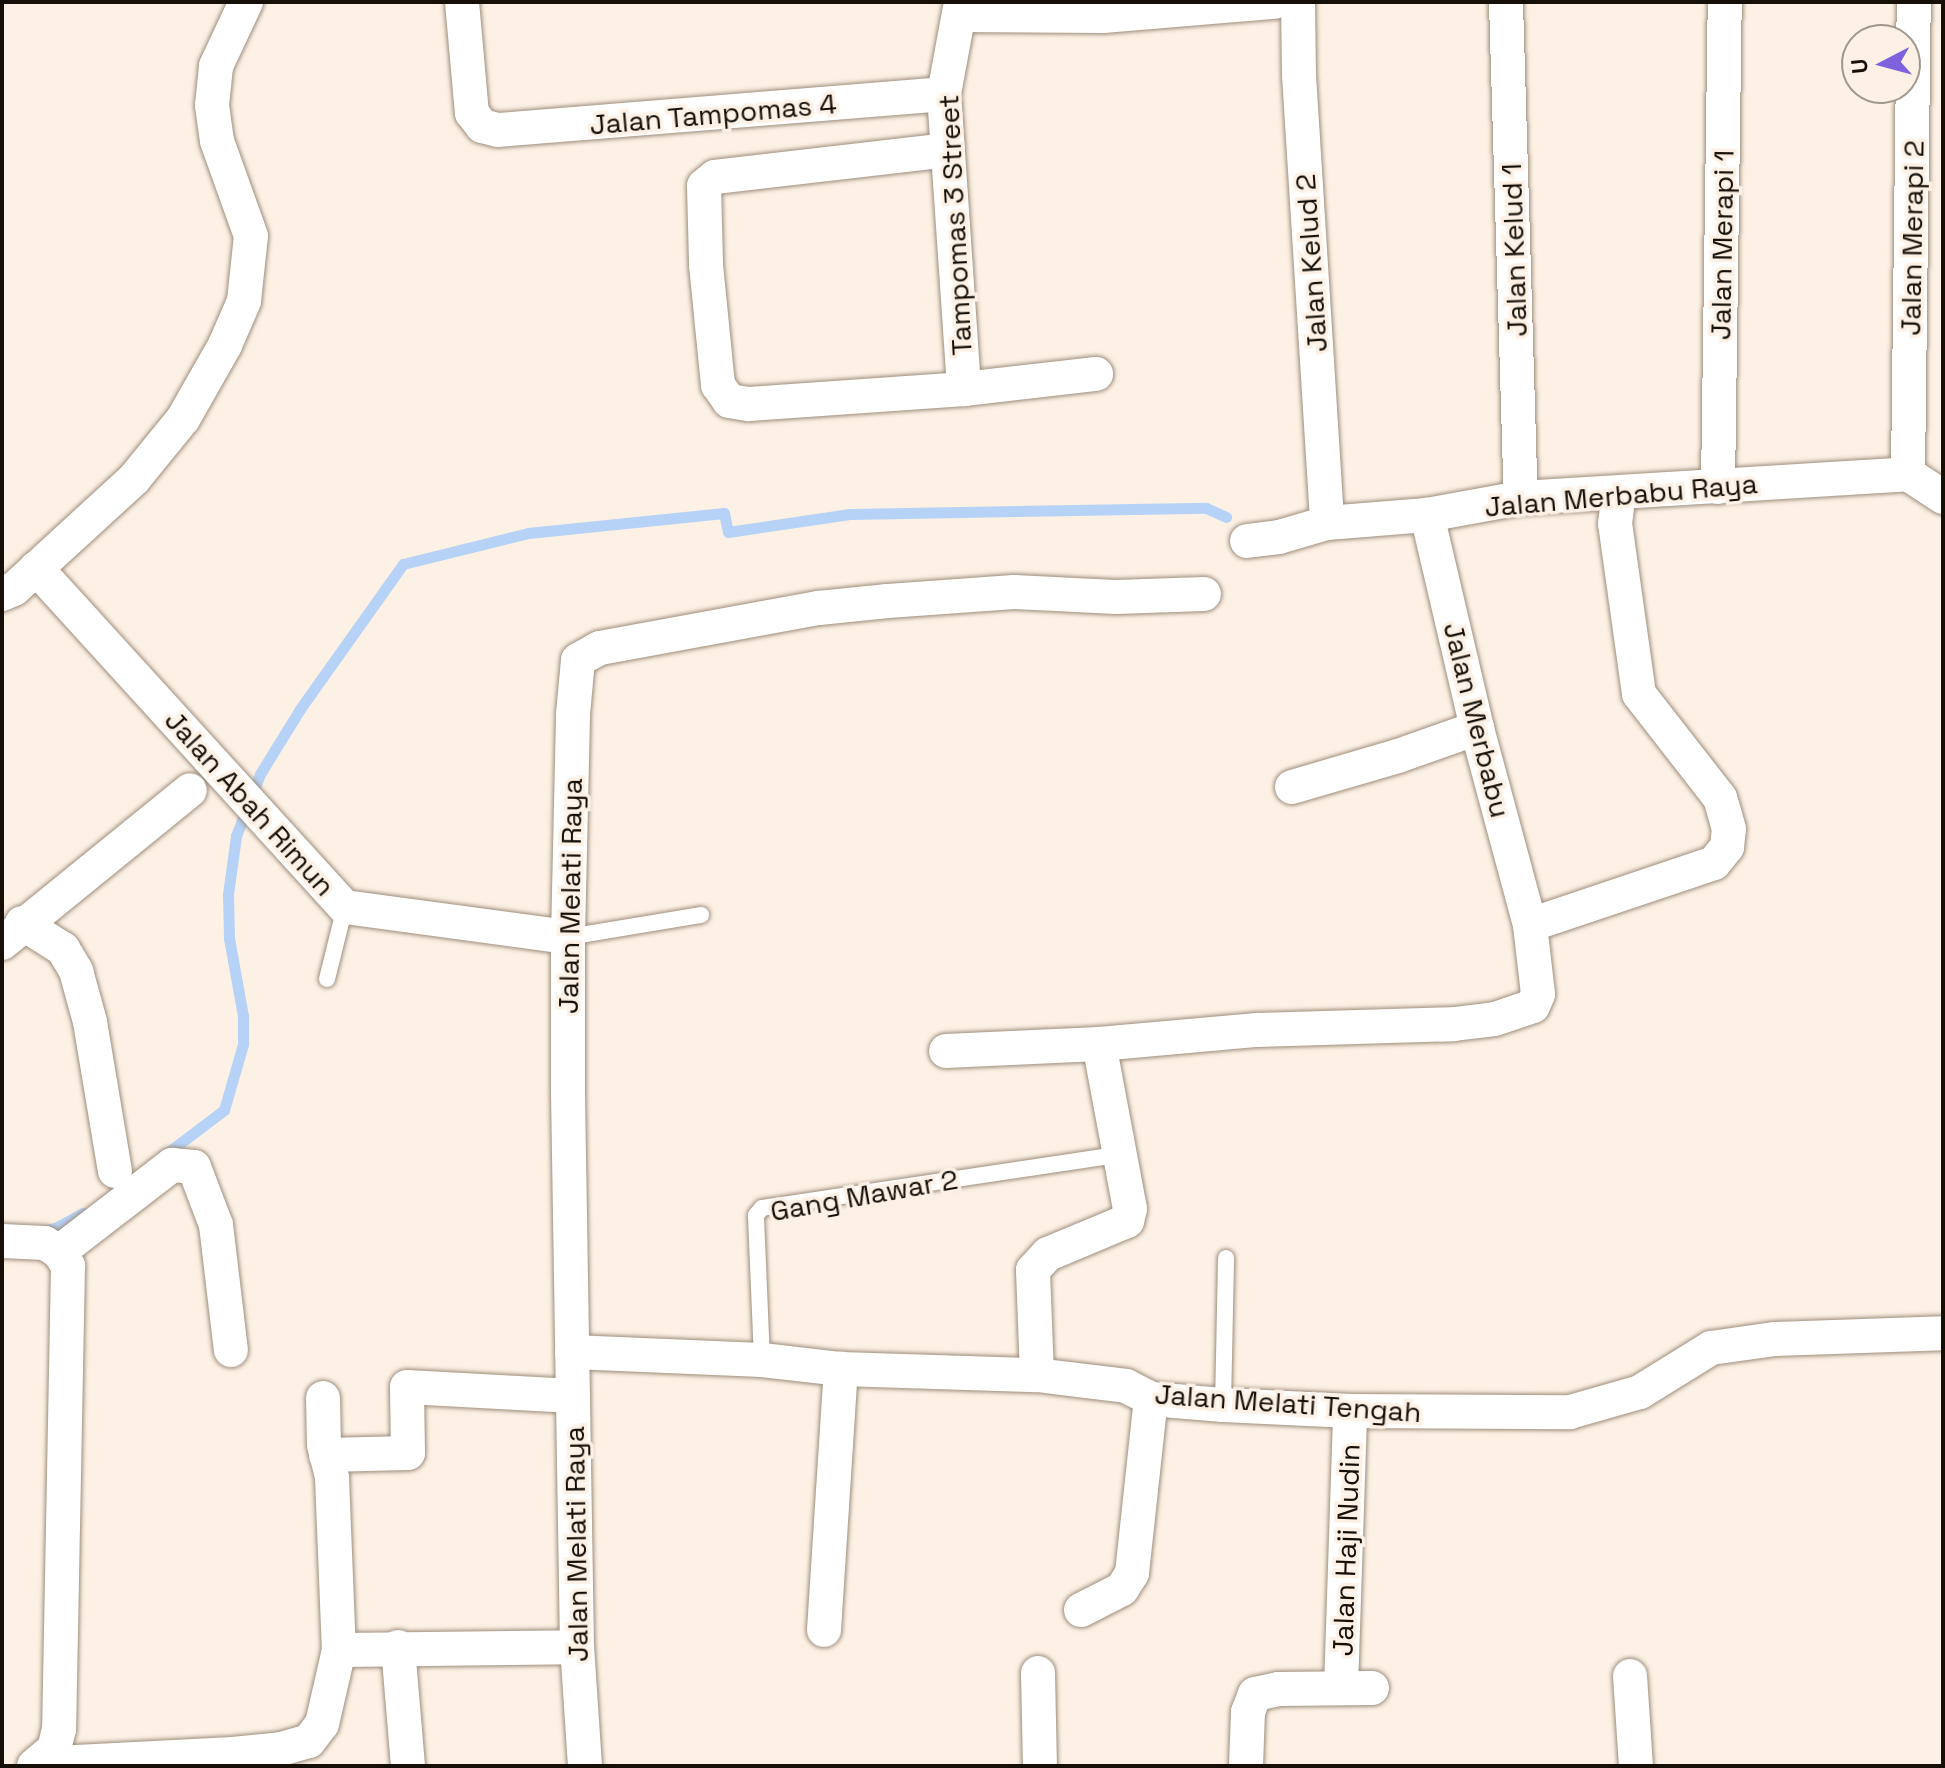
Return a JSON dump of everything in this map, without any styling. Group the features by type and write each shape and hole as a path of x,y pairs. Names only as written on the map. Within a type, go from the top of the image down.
{"street":[{"path":"2,594 36,568 134,479 183,419 225,345 244,301 251,236 217,141 212,105 216,66 246,2"},
{"name":"Jalan Tampomas 4","path":"462,2 472,113 482,126 498,130 944,94"},
{"path":"960,9 1104,9 1274,2"},
{"name":"Jalan Kelud 2","path":"1298,2 1299,75 1327,523"},
{"name":"Jalan Kelud 1","path":"1506,2 1521,498"},
{"name":"Jalan Merapi 1","path":"1718,487 1725,2"},
{"name":"Jalan Merapi 2","path":"1908,474 1914,2"},
{"name":"Tampomas 3 Street","path":"960,9 944,94 964,389"},
{"path":"948,150 715,177 704,186 706,265 718,385 729,401 749,404 964,389 1096,374"},
{"path":"1908,474 1943,497"},
{"name":"Jalan Merbabu Raya","path":"1247,541 1279,537 1327,523 1427,515 1521,498 1908,474"},
{"path":"1530,925 1714,863 1727,847 1729,829 1720,798 1639,694 1615,524 1619,492"},
{"name":"Jalan Merbabu","path":"1099,1044 1257,1030 1454,1024 1520,1012 1533,1006 1538,994 1530,925 1477,728 1427,515"},
{"name":"Jalan Abah Rimun","path":"36,568 345,907 568,937"},
{"name":"Jalan Melati Raya","path":"585,1766 577,1647 568,937 578,660 585,653 819,608 1014,592 1116,597 1204,594"},
{"path":"1292,787 1398,756 1477,728"},
{"path":"12,933 190,790"},
{"path":"12,933 63,949 76,971 90,1022 115,1171"},
{"path":"946,1051 1099,1044 1117,1155 1130,1209 1127,1221 1048,1254 1033,1270 1037,1375"},
{"path":"59,1252 172,1165 194,1167 216,1225 231,1350"},
{"path":"2,1241 45,1243 59,1252 68,1266 61,1682 54,1749 36,1765"},
{"name":"Jalan Melati Tengah","path":"572,1352 762,1360 841,1369 1037,1375 1126,1386 1151,1399 1223,1405 1350,1411 1570,1412 1640,1392 1711,1348 1775,1339 1943,1333"},
{"path":"824,1630 841,1369"},
{"path":"326,1455 408,1453 407,1387 573,1396"},
{"path":"36,1765 233,1754 281,1749 309,1741 322,1724 339,1650 332,1478 326,1455 323,1398"},
{"path":"1081,1610 1122,1589 1132,1573 1151,1399"},
{"name":"Jalan Haji Nudin","path":"1246,1766 1248,1712 1255,1694 1278,1689 1357,1688 1350,1411"},
{"path":"398,1647 408,1766"},
{"path":"339,1650 577,1647"},
{"path":"1038,1673 1040,1766"},
{"path":"1630,1676 1636,1766"}],"lane":[{"path":"327,979 345,907"},
{"path":"568,937 701,915"},
{"name":"Gang Mawar 2","path":"762,1360 756,1215 762,1208 1117,1155"},
{"path":"1223,1405 1226,1258"}],"waterway":[{"path":"162,1157 224,1110 243,1044 243,1016 229,938 228,894 236,836 260,774 300,709 403,564 528,533 724,513 728,532 850,514 1206,508 1226,517"},
{"path":"40,1232 55,1228 83,1213"}]}
